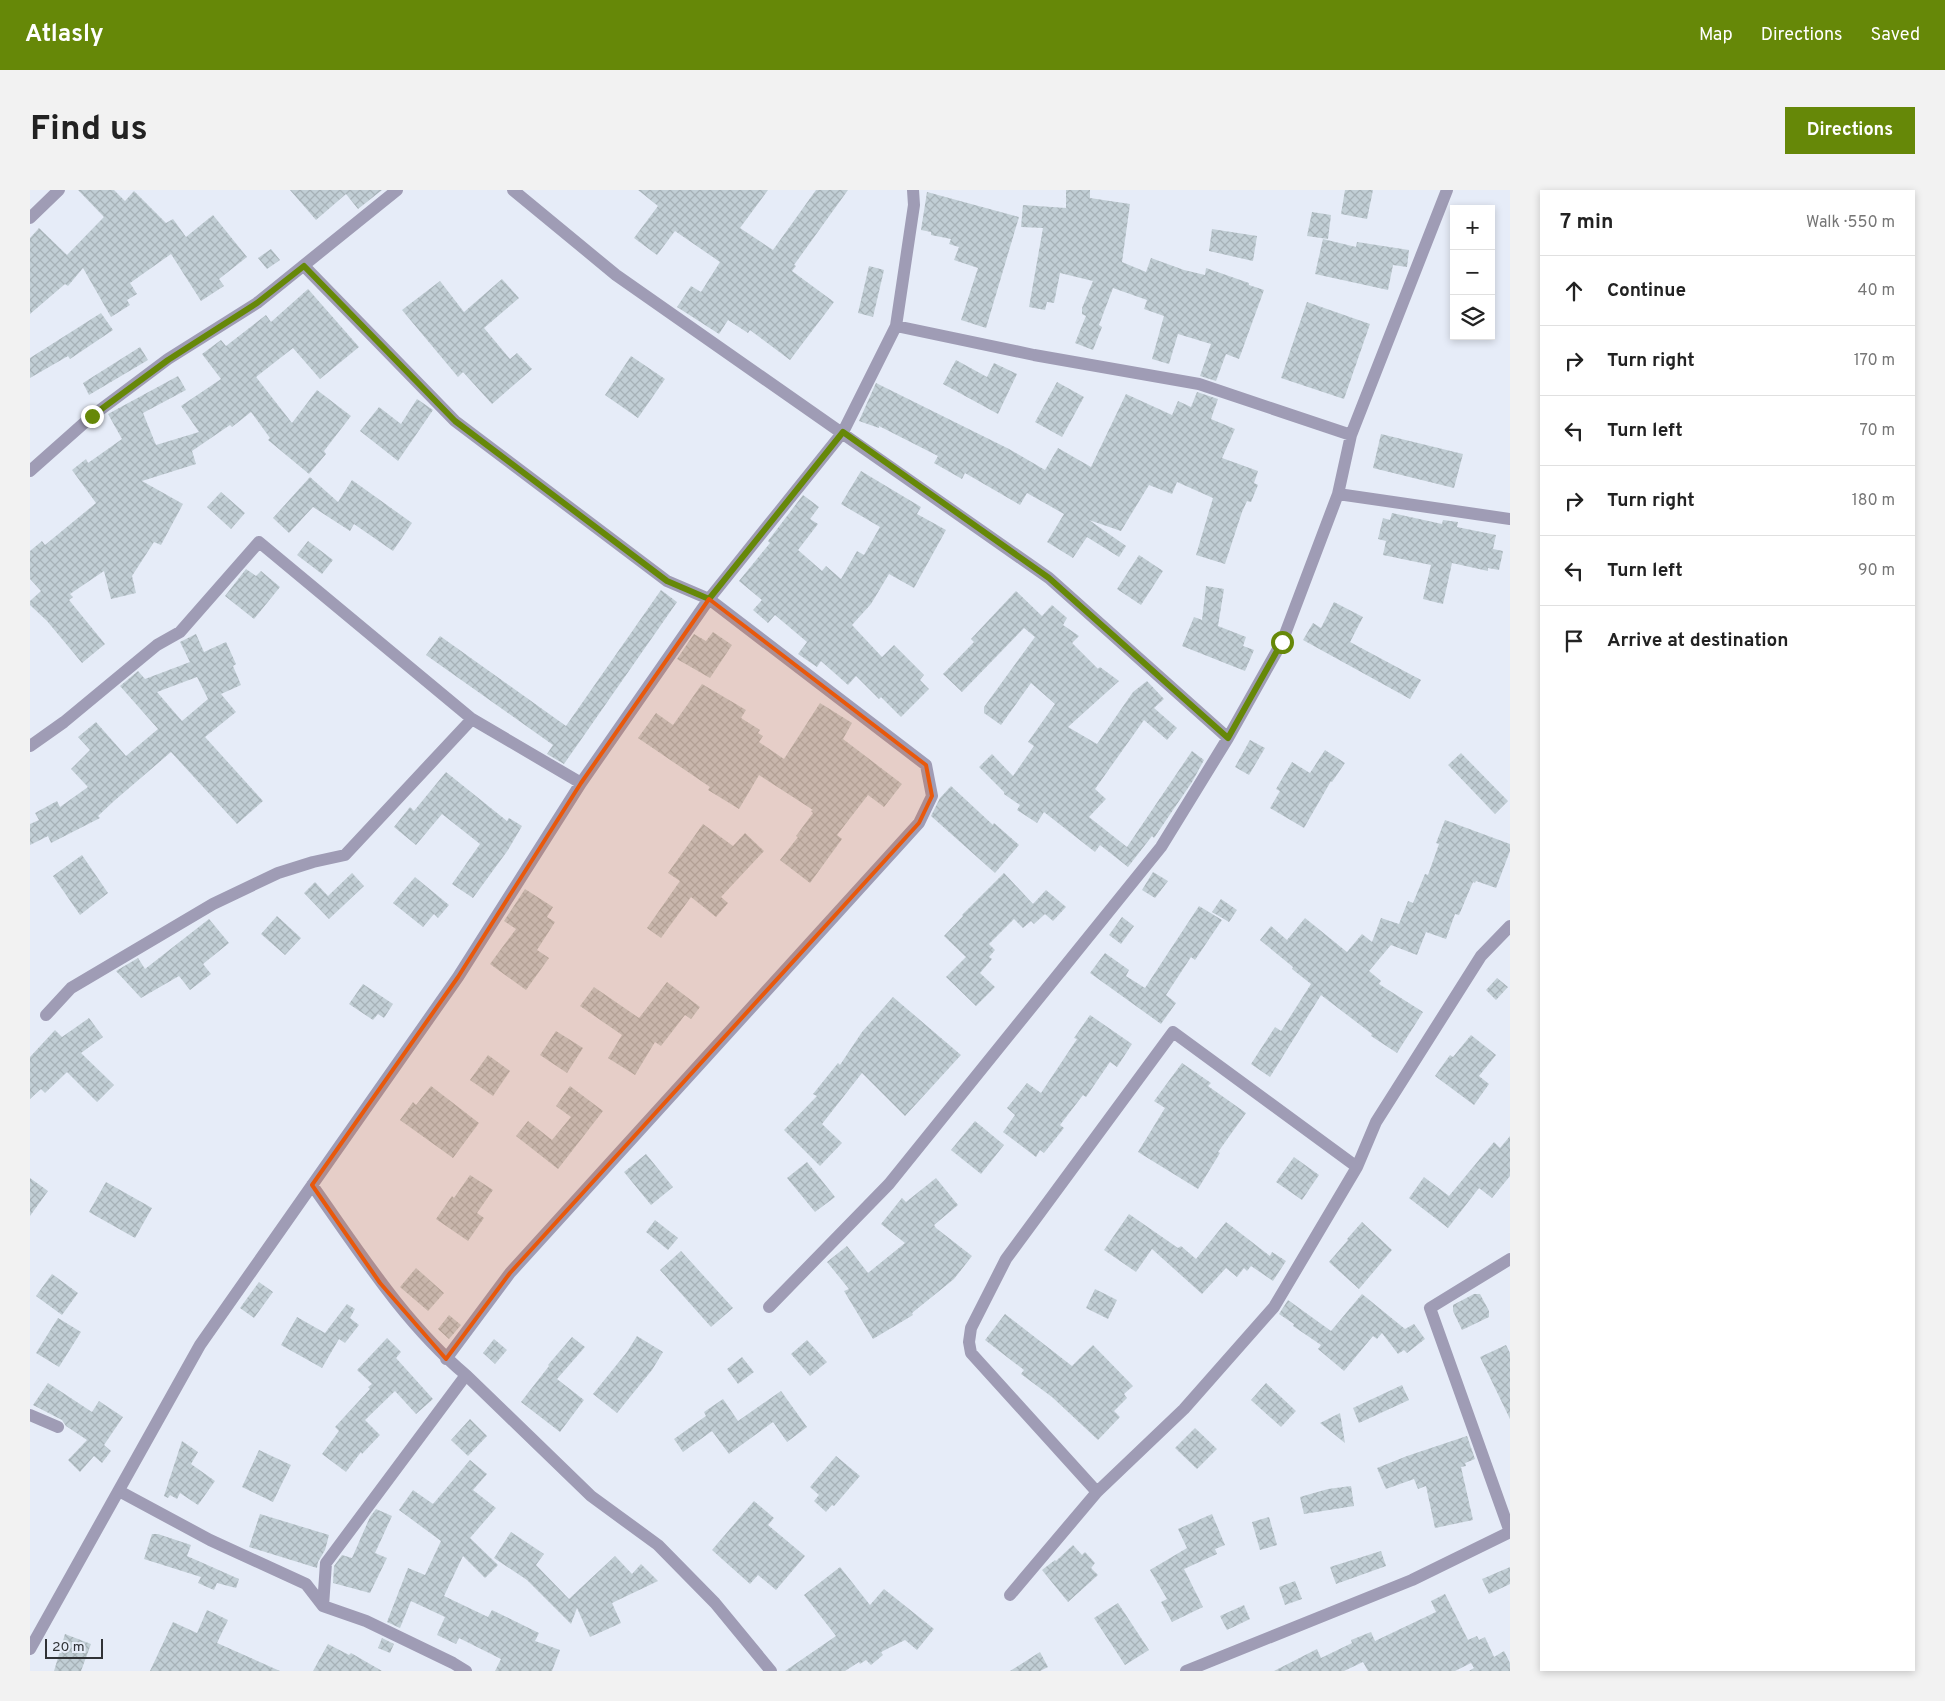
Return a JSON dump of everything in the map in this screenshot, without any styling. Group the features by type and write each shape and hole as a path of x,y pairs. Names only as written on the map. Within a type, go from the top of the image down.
{"street":[{"path":"30,218 59,190"},
{"path":"30,471 92,416 168,360 257,303 397,190"},
{"path":"513,190 616,275 843,432 1049,578 1228,738"},
{"path":"30,1649 200,1345 458,977 581,783 709,599 843,432 896,326 914,205 914,190"},
{"path":"769,1307 889,1184 1162,847 1228,738 1282,642 1338,494 1352,435 1447,190"},
{"path":"304,266 455,421 667,581 709,599 926,765 932,796 919,823 510,1273 446,1359"},
{"path":"896,326 1034,355 1200,384 1352,435"},
{"path":"1338,494 1510,519"},
{"path":"30,746 64,722 157,645 180,632 259,542 472,718 581,783"},
{"path":"46,1015 71,988 213,904 278,873 312,862 346,855 472,718"},
{"path":"1010,1595 1097,1492 1184,1409 1274,1307 1357,1167 1376,1122 1481,956 1510,926"},
{"path":"1097,1492 971,1353 969,1342 971,1328 1006,1259 1173,1032 1357,1167"},
{"path":"312,1185 380,1283 446,1359 466,1375 591,1496 658,1545 715,1603 771,1671"},
{"path":"1186,1671 1412,1580 1510,1532 1430,1308 1510,1260"},
{"path":"323,1606 326,1563 466,1375"},
{"path":"30,1415 58,1427"},
{"path":"120,1491 210,1540 306,1584 323,1606 366,1621 466,1671"}],"highlighted area":[{"path":"709,599 926,765 932,796 919,823 510,1273 446,1359 380,1283 312,1185 458,977 581,783"}],"building":[{"path":"78,190 114,190 125,201 134,191 166,223 173,219 186,237 213,215 247,257 219,279 224,286 201,301 171,254 130,283 137,294 127,300 130,305 111,317 83,268 68,286 65,284 30,314 30,238 39,228 67,255 104,217"},
{"path":"290,190 382,190 358,209 346,194 316,220"},
{"path":"638,190 768,190 740,228 773,250 816,190 848,190 794,265 796,266 792,271 834,302 790,360 750,330 748,333 728,320 719,334 677,307 691,286 701,292 720,262 675,231 657,255 634,238 658,206"},
{"path":"1066,190 1090,190 1090,198 1130,204 1122,262 1146,272 1151,258 1184,270 1205,275 1206,268 1264,290 1239,359 1226,354 1216,381 1200,376 1211,344 1178,334 1169,364 1152,359 1164,316 1144,309 1147,300 1113,288 1099,325 1102,327 1093,350 1075,343 1086,316 1082,314 1082,308 1093,281 1060,273 1054,303 1047,302 1045,310 1029,307 1043,228 1021,227 1023,205 1066,208"},
{"path":"1345,190 1373,190 1367,219 1341,214"},
{"path":"927,192 1019,217 986,328 961,320 978,268 954,260 959,247 949,244 951,239 931,235 931,232 921,230"},
{"path":"1312,212 1331,215 1328,239 1307,236"},
{"path":"1212,229 1257,236 1253,261 1209,251"},
{"path":"1323,239 1356,247 1357,242 1409,250 1407,267 1393,265 1388,290 1315,274"},
{"path":"271,249 280,260 267,269 258,258"},
{"path":"869,266 884,270 873,317 858,313"},
{"path":"502,279 519,298 484,328 510,359 517,353 532,369 492,404 463,372 458,377 402,310 440,281 464,312"},
{"path":"308,289 359,347 320,379 293,348 256,377 292,423 317,390 351,416 324,451 326,454 309,474 268,440 270,438 251,412 232,427 230,425 192,451 196,464 142,481 183,504 161,545 154,542 132,576 136,593 111,599 104,571 70,594 73,597 69,600 105,644 82,663 47,621 30,605 30,601 41,591 30,579 30,551 42,541 45,545 96,503 72,470 86,459 88,463 122,439 108,414 178,376 186,390 143,413 156,445 199,432 181,406 221,379 202,354 221,340 226,346 266,315 271,322"},
{"path":"1307,302 1370,324 1344,399 1281,378"},
{"path":"101,313 113,330 70,359 68,356 30,378 30,358"},
{"path":"140,347 148,360 89,395 83,383"},
{"path":"631,356 665,379 638,418 605,395"},
{"path":"956,360 987,377 994,363 1017,374 998,414 943,384"},
{"path":"1057,382 1084,397 1062,437 1035,422"},
{"path":"876,383 1009,449 1045,470 1058,448 1091,467 1126,394 1172,415 1178,401 1191,407 1197,392 1218,399 1211,419 1235,429 1222,458 1258,471 1254,483 1258,485 1251,502 1247,501 1242,512 1225,564 1196,555 1213,498 1177,482 1172,494 1149,485 1121,531 1089,520 1126,546 1119,557 1087,537 1073,558 1047,542 1064,514 1027,493 1020,505 965,473 962,479 934,463 938,456 879,426 879,428 859,421"},
{"path":"417,399 433,410 398,461 360,431 379,407 401,424"},
{"path":"1381,434 1463,454 1454,488 1373,468"},
{"path":"861,471 921,507 917,514 946,530 914,588 889,574 871,604 852,625 882,657 894,645 924,675 920,680 929,689 901,717 881,697 879,699 856,676 848,685 821,661 817,667 798,654 807,642 775,615 768,623 753,610 762,600 739,581 770,543 768,541 803,495 819,507 810,519 818,524 798,550 822,571 826,566 841,579 857,551 864,555 880,527 841,504"},
{"path":"310,477 338,502 352,480 412,523 393,551 354,524 350,531 313,507 289,533 273,518"},
{"path":"221,492 245,513 231,529 207,507"},
{"path":"1392,513 1442,524 1443,520 1458,522 1457,527 1496,535 1493,549 1503,551 1499,570 1488,568 1488,571 1452,563 1443,604 1423,599 1431,565 1383,555 1386,541 1378,539 1383,518 1390,520"},
{"path":"308,541 333,560 322,574 297,555"},
{"path":"1139,555 1163,571 1141,605 1117,589"},
{"path":"246,569 256,576 261,571 280,587 254,619 225,596"},
{"path":"1206,586 1224,589 1218,626 1246,637 1243,646 1254,650 1245,671 1182,646 1194,617 1202,620"},
{"path":"661,590 677,602 564,764 547,754 553,745 426,655 440,636 566,726"},
{"path":"1016,591 1042,616 1052,605 1067,618 1063,625 1079,636 1072,643 1098,669 1100,667 1119,681 1068,727 1097,744 1133,692 1147,681 1164,699 1154,708 1177,728 1167,740 1144,720 1095,789 1106,799 1089,817 1127,847 1192,751 1204,760 1192,782 1154,838 1152,836 1128,867 1100,845 1095,852 1044,812 1037,823 1017,810 1020,805 1004,794 979,767 992,754 1013,776 1034,746 1028,742 1055,704 1031,683 1001,725 984,713 984,707 1035,637 1024,628 962,692 943,674 974,642 971,639"},
{"path":"1334,602 1363,617 1350,642 1421,680 1410,699 1303,640 1313,623 1321,628"},
{"path":"713,632 732,645 710,678 677,659 694,634 706,641"},
{"path":"196,634 204,652 226,642 236,664 233,666 241,685 221,694 236,712 205,737 263,801 237,824 171,752 114,801 98,816 100,818 51,843 48,836 30,845 30,824 39,820 35,813 57,801 60,807 88,787 71,769 90,750 78,737 96,722 126,756 158,729 120,686 138,671 145,679 190,662 180,642","holes":["197,677 208,699 182,721 157,692"]},
{"path":"702,684 746,710 741,718 760,730 758,733 763,736 759,742 784,759 820,703 852,723 843,739 902,784 884,807 868,795 837,835 842,839 810,883 780,860 798,837 796,836 813,813 811,811 813,810 759,775 739,809 708,790 710,787 638,738 656,713 673,725"},
{"path":"1250,740 1265,748 1249,775 1235,767"},
{"path":"1325,750 1345,763 1331,781 1304,828 1270,808 1280,791 1276,789 1292,762 1310,773"},
{"path":"1461,753 1508,801 1495,814 1448,765"},
{"path":"446,772 507,821 509,818 522,826 508,850 473,898 452,884 480,844 442,814 416,845 394,827 410,807 414,811"},
{"path":"951,786 993,825 994,823 1019,845 995,873 931,816 940,798"},
{"path":"1445,820 1510,844 1510,851 1496,888 1476,881 1475,883 1473,882 1459,915 1455,914 1446,939 1426,932 1417,955 1391,945 1369,971 1381,981 1379,984 1423,1012 1397,1053 1371,1036 1372,1034 1321,995 1270,1077 1251,1064 1275,1027 1281,1031 1311,984 1260,940 1271,926 1287,940 1305,918 1347,952 1362,934 1372,942 1381,918 1399,924 1408,901 1413,903 1425,874 1428,875 1439,844 1436,843"},
{"path":"703,824 733,846 745,833 764,851 721,897 728,903 716,917 691,897 661,938 647,928 680,881 668,873"},
{"path":"82,855 108,893 80,915 53,876"},
{"path":"1153,872 1168,881 1155,898 1142,890"},
{"path":"352,873 364,886 329,919 304,893 315,882 328,896"},
{"path":"1004,873 1033,904 1046,890 1066,907 1053,921 1045,914 1034,924 1031,921 1023,928 1014,919 989,944 995,950 989,957 992,959 980,973 995,987 976,1006 946,977 966,957 944,936"},
{"path":"415,877 449,905 438,918 434,914 423,927 393,903"},
{"path":"525,889 553,907 547,917 555,922 537,950 549,958 526,990 490,964 516,929 504,921"},
{"path":"1221,899 1237,910 1229,922 1212,912"},
{"path":"1199,906 1222,920 1195,960 1191,957 1166,995 1176,1003 1161,1024 1090,973 1105,953 1129,970 1126,976 1145,988"},
{"path":"277,916 301,938 285,955 261,934"},
{"path":"1122,917 1134,926 1121,944 1109,935"},
{"path":"209,919 229,943 203,964 211,974 190,990 179,976 141,998 116,971 138,958 145,969"},
{"path":"1497,978 1508,987 1496,1000 1486,990"},
{"path":"667,982 700,1007 691,1019 685,1015 661,1046 655,1042 635,1075 608,1058 622,1035 580,1006 594,987 639,1018"},
{"path":"363,984 393,1004 384,1018 378,1014 373,1020 349,1004"},
{"path":"893,997 961,1055 905,1116 862,1073 822,1124 842,1143 820,1166 784,1130 817,1096 813,1094 838,1063 840,1065 862,1032"},
{"path":"1090,1015 1132,1044 1117,1067 1110,1062 1086,1097 1083,1095 1060,1125 1064,1128 1044,1153 1040,1150 1036,1157 1003,1132 1015,1115 1007,1108 1027,1083 1041,1093 1077,1039 1074,1038"},
{"path":"89,1018 103,1037 81,1053 114,1085 97,1102 67,1072 45,1093 41,1089 30,1099 30,1057 55,1030 62,1037"},
{"path":"556,1031 583,1048 567,1073 540,1055"},
{"path":"1471,1035 1496,1055 1479,1076 1489,1084 1474,1105 1435,1076 1450,1055 1453,1057"},
{"path":"488,1055 510,1071 493,1096 470,1080"},
{"path":"1182,1063 1211,1083 1208,1086 1246,1113 1218,1152 1220,1153 1198,1189 1138,1152 1165,1108 1154,1101"},
{"path":"431,1086 479,1123 453,1158 400,1120 413,1102 416,1105"},
{"path":"570,1086 603,1111 558,1169 516,1136 528,1121 552,1140 571,1117 556,1106"},
{"path":"975,1121 1004,1145 981,1174 951,1150"},
{"path":"1510,1136 1510,1176 1492,1198 1479,1188 1448,1228 1409,1198 1424,1177 1449,1196 1494,1142 1500,1148"},
{"path":"646,1154 673,1187 651,1205 624,1172"},
{"path":"1294,1157 1319,1175 1302,1200 1276,1182"},
{"path":"807,1162 835,1197 815,1212 787,1178"},
{"path":"470,1175 493,1190 477,1213 484,1218 468,1241 436,1219"},
{"path":"30,1178 48,1191 30,1216"},
{"path":"936,1178 958,1205 934,1225 972,1256 954,1279 912,1313 913,1315 873,1339 844,1291 849,1289 827,1262 847,1246 868,1273 905,1243 881,1224 902,1198 906,1202"},
{"path":"106,1182 152,1208 135,1238 89,1212"},
{"path":"1129,1214 1178,1248 1181,1246 1196,1259 1226,1222 1270,1256 1272,1252 1286,1261 1273,1281 1251,1266 1247,1271 1244,1268 1237,1277 1226,1268 1202,1294 1152,1249 1136,1272 1104,1250"},
{"path":"655,1220 678,1238 668,1250 646,1232"},
{"path":"1362,1222 1392,1250 1359,1289 1329,1262"},
{"path":"681,1251 733,1308 711,1327 660,1270"},
{"path":"416,1268 444,1293 428,1311 400,1287"},
{"path":"52,1274 78,1293 62,1315 36,1296"},
{"path":"259,1282 273,1292 254,1318 240,1308"},
{"path":"1095,1289 1117,1300 1108,1319 1086,1308"},
{"path":"1362,1294 1405,1329 1414,1324 1425,1339 1407,1353 1404,1350 1398,1354 1382,1333 1377,1339 1373,1336 1344,1371 1318,1349 1321,1345 1279,1314 1288,1300 1331,1331"},
{"path":"1474,1294 1480,1294 1489,1311 1489,1317 1462,1330 1453,1311 1453,1305"},
{"path":"347,1304 355,1309 350,1318 359,1325 345,1343 339,1339 322,1368 281,1345 297,1317 325,1333"},
{"path":"1005,1314 1072,1366 1093,1345 1133,1386 1124,1394 1127,1398 1114,1411 1120,1417 1098,1440 1052,1397 1021,1374 1024,1370 985,1340"},
{"path":"449,1315 461,1325 449,1339 438,1329"},
{"path":"58,1318 81,1332 59,1367 36,1353"},
{"path":"637,1336 663,1352 652,1370 617,1413 593,1394 627,1352"},
{"path":"572,1337 585,1347 557,1379 584,1400 560,1432 521,1402 548,1365"},
{"path":"387,1338 401,1352 396,1358 433,1399 416,1414 395,1391 365,1420 380,1435 362,1454 361,1452 346,1472 322,1454 339,1431 335,1427 370,1389 368,1387 372,1384 357,1370"},
{"path":"494,1339 507,1350 495,1364 483,1353"},
{"path":"807,1340 827,1362 810,1376 791,1354"},
{"path":"1506,1345 1510,1353 1510,1419 1480,1357"},
{"path":"742,1357 754,1372 738,1384 727,1369"},
{"path":"48,1383 92,1412 99,1401 123,1417 104,1445 111,1451 102,1463 94,1456 80,1472 68,1460 87,1440 66,1426 62,1420 33,1405"},
{"path":"1266,1383 1296,1411 1281,1427 1251,1400"},
{"path":"1402,1385 1409,1400 1359,1423 1353,1408"},
{"path":"781,1391 807,1427 787,1442 773,1422 729,1454 712,1431 683,1452 674,1439 706,1416 704,1412 723,1399 738,1421"},
{"path":"1340,1413 1345,1443 1320,1423"},
{"path":"470,1419 487,1436 468,1456 451,1440"},
{"path":"1195,1428 1217,1449 1197,1469 1175,1448"},
{"path":"1467,1436 1475,1459 1465,1463 1466,1466 1461,1467 1473,1520 1435,1528 1426,1486 1418,1489 1414,1479 1386,1489 1377,1468"},
{"path":"182,1441 198,1452 191,1464 215,1481 198,1505 180,1493 177,1499 170,1495 168,1498 164,1496"},
{"path":"259,1450 291,1465 273,1502 242,1487"},
{"path":"836,1456 860,1476 834,1506 832,1505 826,1512 814,1501 819,1495 810,1487"},
{"path":"470,1460 487,1474 473,1490 496,1508 470,1538 498,1565 485,1578 463,1556 444,1596 488,1617 492,1610 539,1633 535,1641 560,1650 552,1671 495,1671 501,1659 459,1638 456,1644 437,1635 445,1617 411,1601 400,1628 387,1622 408,1568 425,1575 441,1541 399,1510 413,1490 433,1504"},
{"path":"1351,1486 1354,1506 1304,1514 1300,1497 1328,1489"},
{"path":"754,1501 774,1518 768,1525 805,1556 776,1590 758,1575 750,1584 712,1550"},
{"path":"376,1509 392,1516 375,1553 387,1558 370,1593 333,1583 334,1566 342,1555 352,1558 370,1517"},
{"path":"260,1514 329,1535 317,1568 249,1547"},
{"path":"1212,1514 1225,1545 1215,1549 1217,1554 1184,1569 1203,1607 1172,1622 1161,1602 1167,1599 1150,1570 1187,1548 1178,1529"},
{"path":"1269,1517 1277,1545 1260,1550 1252,1522"},
{"path":"511,1532 544,1554 536,1565 569,1599 615,1556 632,1574 641,1564 658,1581 612,1603 621,1623 590,1637 577,1608 571,1624 527,1580 494,1558"},
{"path":"152,1534 158,1534 191,1545 187,1556 239,1579 236,1588 217,1583 214,1590 198,1583 201,1577 144,1559"},
{"path":"1073,1545 1082,1555 1085,1552 1095,1563 1091,1568 1098,1575 1068,1602 1042,1570 1056,1561"},
{"path":"1381,1551 1386,1566 1336,1584 1330,1567"},
{"path":"840,1567 870,1605 884,1589 934,1629 917,1650 905,1640 881,1652 883,1655 871,1665 866,1660 845,1671 785,1671 836,1636 804,1595"},
{"path":"1510,1567 1510,1584 1489,1594 1482,1579"},
{"path":"1295,1581 1302,1599 1285,1605 1279,1587"},
{"path":"1445,1594 1468,1640 1477,1636 1479,1640 1485,1637 1494,1657 1504,1651 1510,1663 1510,1671 1469,1671 1474,1668 1471,1663 1455,1671 1368,1671 1363,1662 1344,1671 1274,1671 1317,1649 1321,1658 1352,1643 1351,1640 1371,1632 1375,1641 1436,1612 1431,1601"},
{"path":"1118,1603 1149,1650 1125,1665 1094,1618"},
{"path":"1244,1605 1250,1619 1227,1630 1220,1616"},
{"path":"207,1610 228,1620 217,1643 280,1671 150,1671 173,1622 197,1633"},
{"path":"65,1634 91,1644 81,1671 54,1671"},
{"path":"382,1638 394,1644 390,1653 378,1648"},
{"path":"328,1644 349,1655 351,1653 382,1671 313,1671"},
{"path":"1040,1652 1048,1667 1040,1671 1010,1671"}],"route":[{"path":"92,416 168,360 257,303 304,266 455,421 667,581 709,599 843,432 1049,578 1228,738 1282,642"}]}
